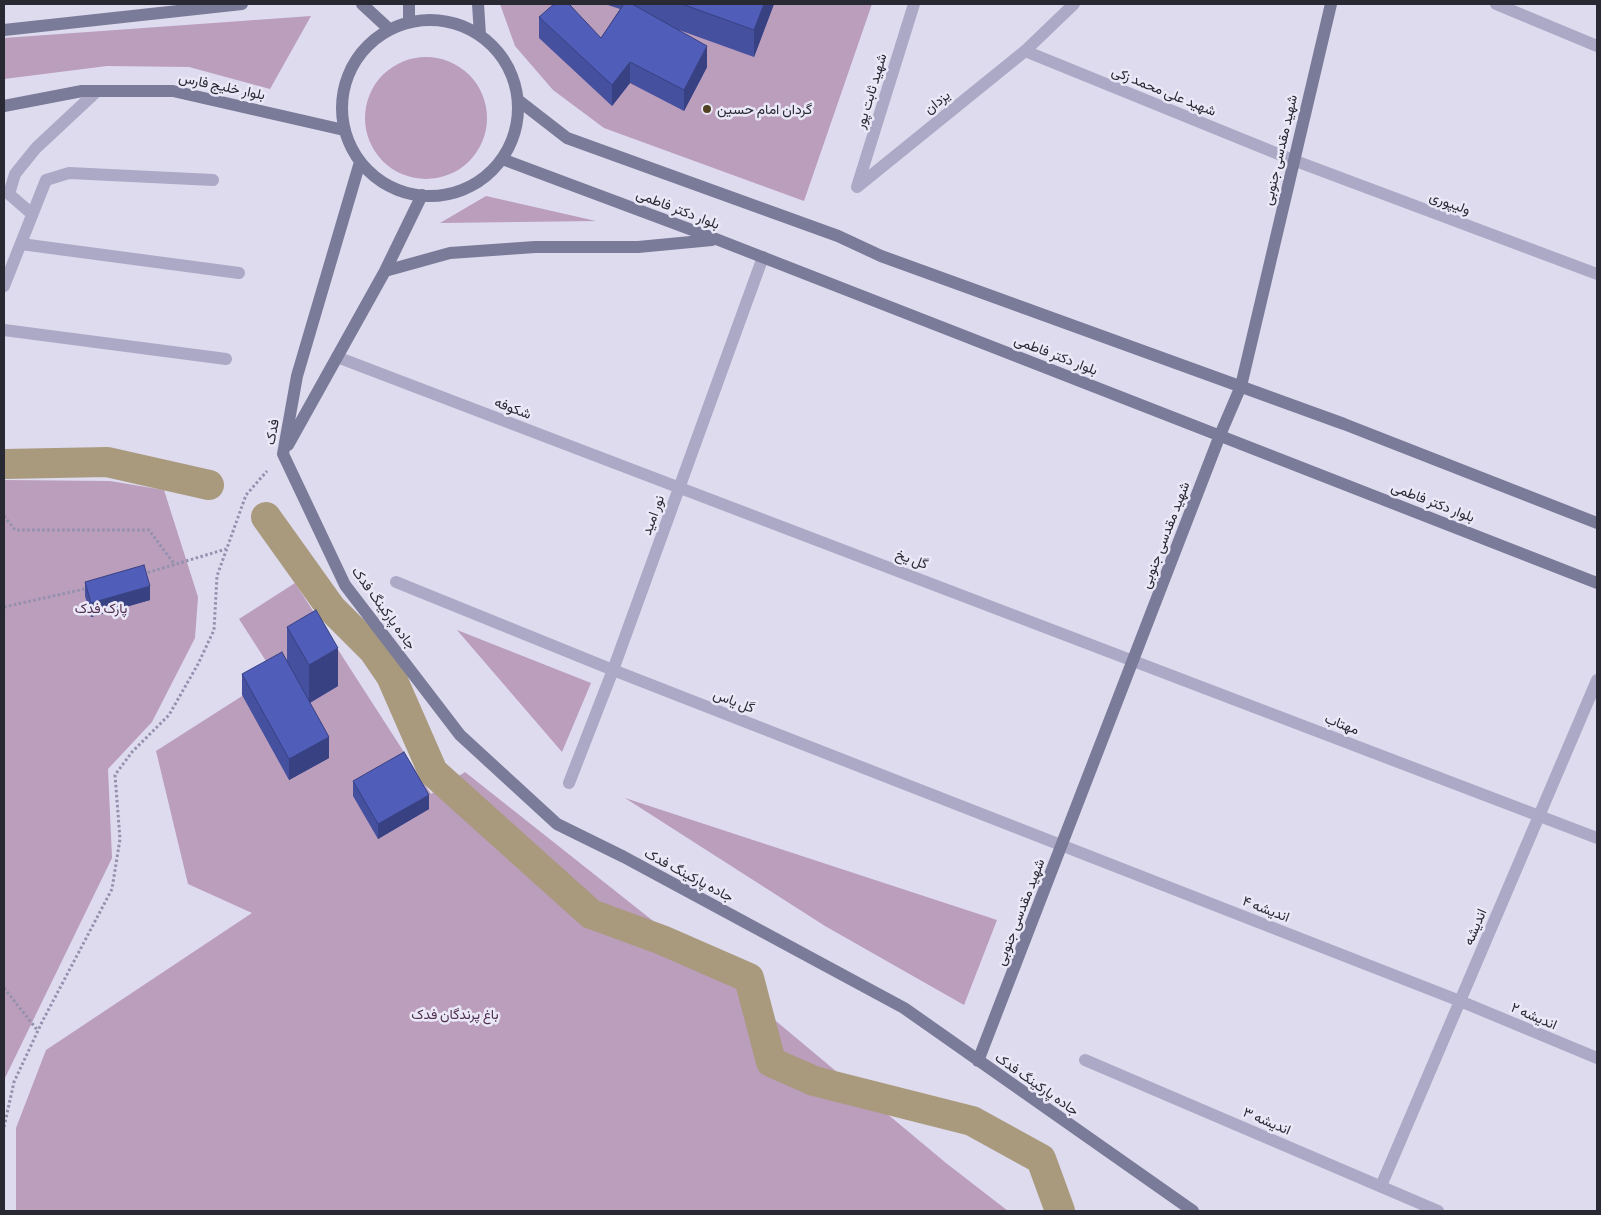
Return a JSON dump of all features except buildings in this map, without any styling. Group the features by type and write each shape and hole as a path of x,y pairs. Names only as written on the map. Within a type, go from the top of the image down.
{"street":[{"path":"4,30 242,4"},
{"path":"362,4 389,29"},
{"path":"409,4 409,22"},
{"path":"478,4 480,35"},
{"name":"شهید ثابت پور","path":"857,187 914,4"},
{"name":"یزدان","path":"857,187 1025,51 1074,4"},
{"name":"شهید مقدسی جنوبی","path":"978,1061 1220,434 1241,386 1331,4"},
{"path":"1496,4 1597,46"},
{"path":"434,19 458,24 480,35 499,52 512,75 518,100 518,121 512,141 502,159 486,175 467,188 445,194 422,195 388,185 372,175 360,162 350,147 344,130 342,97 349,72 359,54 372,40 389,29 409,22 434,19"},
{"name":"شهید علی محمد زکی","path":"1025,51 1293,160"},
{"name":"بلوار خلیج فارس","path":"4,106 82,91 173,91 344,130"},
{"path":"32,214 9,194 15,174 36,148 97,91"},
{"name":"بلوار دکتر فاطمی","path":"518,100 567,138 838,236 881,256 1344,424 1597,523"},
{"name":"بلوار دکتر فاطمی","path":"502,159 763,257 1220,434 1597,583"},
{"name":"ولیپوری","path":"1293,160 1597,274"},
{"name":"فدک","path":"283,454 297,376 360,162"},
{"path":"4,286 46,180 69,173 213,180"},
{"name":"فدک","path":"283,454 385,271 422,195"},
{"path":"385,271 450,252 535,247 638,247 716,239"},
{"path":"20,244 239,273"},
{"name":"نور امید","path":"569,783 613,670 763,257"},
{"path":"4,330 226,359"},
{"name":"شکوفه","path":"337,357 680,486"},
{"name":"جاده پارکینگ فدک","path":"283,454 346,585 460,735 557,824 632,862 904,1008 1193,1211"},
{"name":"گل یخ","path":"680,486 1133,660"},
{"name":"گل یاس","path":"396,582 613,670 1062,845"},
{"name":"مهتاب","path":"1133,660 1597,838"},
{"name":"اندیشه","path":"1381,1186 1597,680"},
{"name":"اندیشه ۴","path":"1062,845 1460,1001"},
{"name":"اندیشه ۲","path":"1460,1001 1597,1058"},
{"name":"اندیشه ۳","path":"1085,1060 1438,1211"}],"path":[{"path":"4,1127 14,1082 38,1031 112,890 120,839 115,775 132,752 170,715 198,664 214,630 217,576 246,494 283,454"},
{"path":"4,516 15,530 149,530 175,565"},
{"path":"137,576 227,549"},
{"path":"4,607 90,588"},
{"path":"4,988 38,1031"},
{"path":"4,1114 5,1121"}],"green space":[{"name":"گردان امام حسین","path":"500,4 872,4 804,201 604,128 553,90 515,46"},
{"path":"311,16 270,89 189,67 107,66 4,79 4,38"},
{"path":"426,57 438,58 449,62 469,75 482,95 486,106 486,130 482,141 469,161 449,174 438,178 426,179 414,178 403,174 383,161 370,141 366,130 365,118 366,106 370,95 383,75 403,62 414,58"},
{"path":"486,196 596,221 440,223"},
{"name":"پارک فدک","path":"4,480 110,481 164,490 198,597 195,638 152,722 108,769 112,858 4,1080"},
{"name":"باغ پرندگان فدک","path":"295,583 431,794 465,772 710,966 946,1163 1008,1211 16,1211 16,1128 46,1050 252,913 188,884 156,751 275,675 239,619"},
{"path":"457,630 591,683 562,752"},
{"path":"625,798 997,920 964,1005 825,926"}],"waterway":[{"path":"4,464 107,462 209,485"},
{"path":"266,517 331,608 374,651 391,676 433,772 591,914 662,940 749,978 771,1062 814,1081 972,1121 1041,1159 1060,1211"}],"place":[{"name":"گردان امام حسین","path":"707,109"}]}
